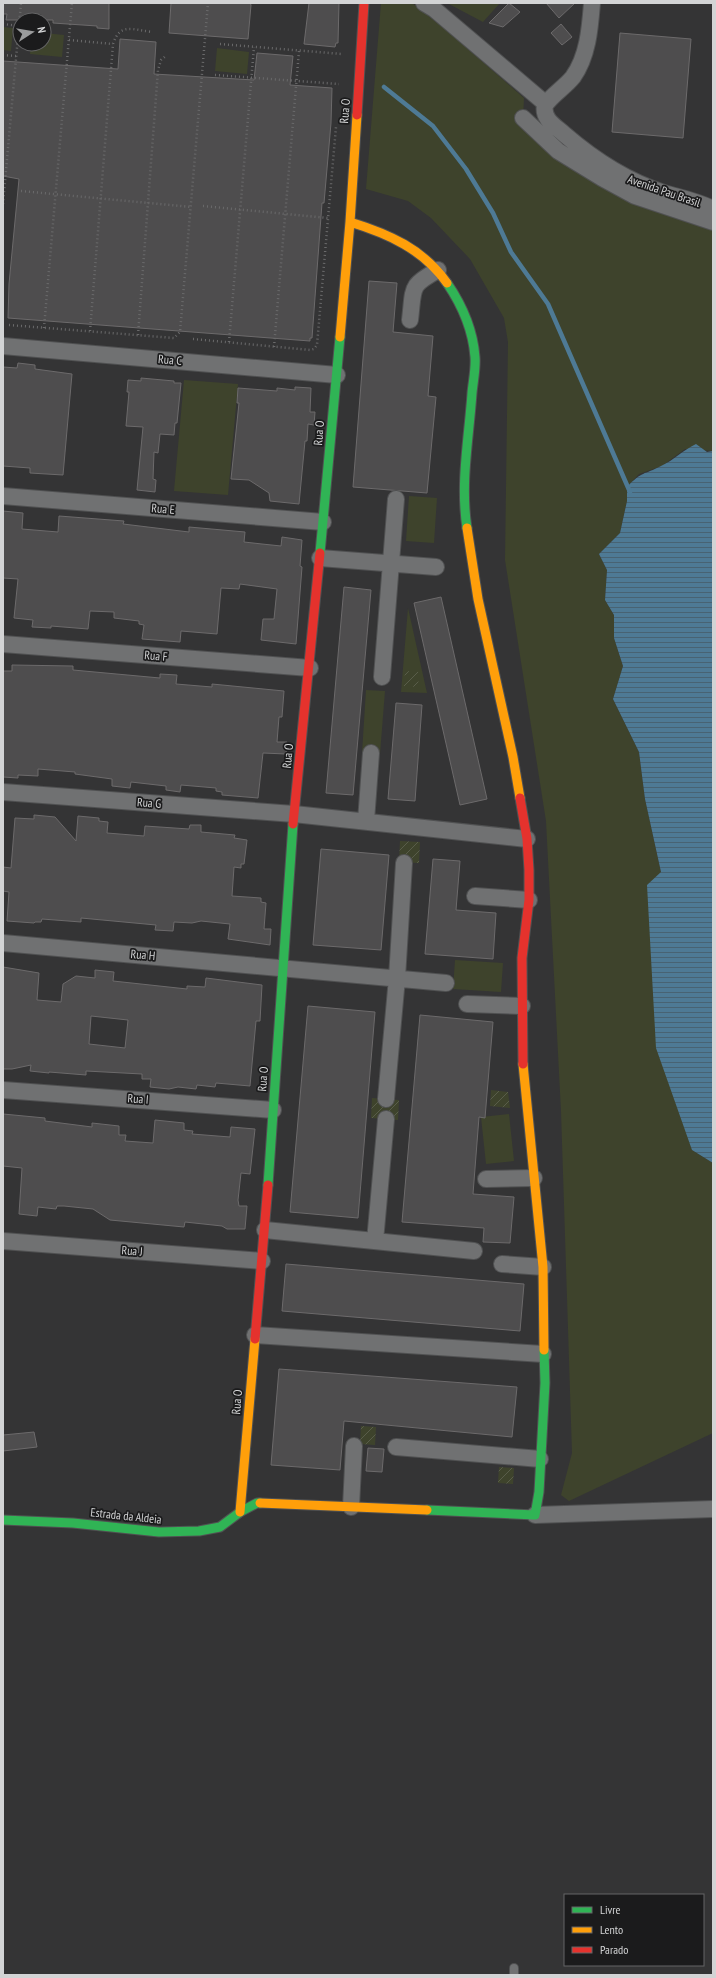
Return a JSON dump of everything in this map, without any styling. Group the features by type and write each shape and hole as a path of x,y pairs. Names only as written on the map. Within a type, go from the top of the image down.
{"street":[{"name":"Rua O","path":"240,1512 265,1230 272,1110 284,968 294,814 310,668 350,222 364,3"},
{"name":"Avenida Pau Brasil","path":"424,3 434,9 545,107 550,122 582,150 620,176 663,193 699,202 713,209"},
{"path":"545,107 573,77 586,48 590,29 592,3"},
{"path":"523,118 558,151 614,184 636,196 713,222"},
{"path":"350,222 397,239 414,249 438,270 460,302 469,329 475,357 470,426 464,475 465,513 478,599 513,757 527,840 529,900 522,958 523,1064 543,1267 543,1354 545,1383 539,1492 535,1516 713,1509"},
{"path":"410,320 415,285 420,280 438,270"},
{"name":"Rua C","path":"3,346 336,375"},
{"name":"Rua E","path":"3,496 323,522"},
{"path":"382,677 396,499"},
{"path":"320,558 436,567"},
{"name":"Rua F","path":"3,644 310,668"},
{"path":"366,822 371,753"},
{"name":"Rua G","path":"3,792 294,814 527,840"},
{"path":"386,1099 397,978 404,863"},
{"path":"475,896 529,900"},
{"name":"Rua H","path":"3,943 446,983"},
{"path":"467,1004 522,1006"},
{"name":"Rua I","path":"3,1090 272,1110"},
{"path":"375,1241 386,1119"},
{"path":"486,1179 534,1178"},
{"path":"265,1230 474,1251"},
{"name":"Rua J","path":"3,1241 262,1261"},
{"path":"502,1264 543,1267"},
{"path":"255,1335 543,1354"},
{"path":"351,1507 354,1446"},
{"path":"396,1447 540,1459"},
{"name":"Estrada da Aldeia","path":"3,1520 73,1523 159,1532 184,1531 220,1527 240,1512 257,1503 535,1516"}],"path":[{"path":"44,328 72,3"},
{"path":"9,325 174,338 180,332 208,3"},
{"path":"90,331 113,44 119,31 125,29 153,32"},
{"path":"69,40 113,44"},
{"path":"220,44 342,54"},
{"path":"229,342 250,78 254,47"},
{"path":"341,62 343,47"},
{"path":"274,347 299,50"},
{"path":"3,204 16,52"},
{"path":"3,55 16,56"},
{"path":"138,335 158,70 161,60 167,55"},
{"path":"215,75 339,84"},
{"path":"339,92 340,76"},
{"path":"193,339 310,350 314,349 317,345 336,123"},
{"path":"21,191 191,207"},
{"path":"203,206 328,218"}],"green space":[{"path":"381,3 412,3 445,29 524,98 523,118 558,151 713,222 713,451 685,449 662,466 639,474 627,487 627,501 620,533 599,554 607,570 605,600 614,615 614,638 623,666 613,699 639,752 645,799 661,872 692,1150 713,1163 713,1433 569,1501 561,1495 572,1453 561,1111 546,821 505,560 508,342 504,318 470,259 431,218 408,201 366,189"},
{"path":"447,3 500,3 483,22"},
{"path":"3,27 12,28 11,51 3,50"},
{"path":"52,34 64,35 62,57 30,54 30,52 52,52"},
{"path":"217,48 249,52 247,74 215,71"},
{"path":"184,380 238,384 228,495 174,491"},
{"path":"409,496 437,498 434,543 406,541"},
{"path":"408,608 427,693 401,692"},
{"path":"405,671 419,672 418,687 404,686"},
{"path":"366,690 385,691 380,754 362,753"},
{"path":"400,841 420,842 419,863 399,862"},
{"path":"455,960 503,963 501,992 453,989"},
{"path":"491,1090 508,1092 510,1108 490,1106"},
{"path":"372,1098 399,1100 398,1120 371,1118"},
{"path":"509,1114 514,1161 486,1164 481,1117"},
{"path":"361,1426 376,1427 375,1445 360,1444"},
{"path":"499,1467 514,1468 513,1484 498,1483"}],"water":[{"path":"696,444 707,452 713,451 713,1163 692,1150 656,1048 647,885 661,872 645,799 639,752 613,699 623,666 614,638 614,615 605,600 607,570 599,554 620,533 627,501 627,487 640,476 666,464"}],"building":[{"path":"3,3 109,3 109,29 97,28 97,26 53,23 52,12 12,12 12,20 6,20 7,14 3,14"},
{"path":"171,3 250,3 248,39 169,33"},
{"path":"309,3 339,3 338,43 336,43 335,47 304,44"},
{"path":"509,3 520,12 503,27 489,23"},
{"path":"546,3 575,3 559,18"},
{"path":"561,24 572,37 562,45 551,33"},
{"path":"620,33 691,39 683,138 612,132"},
{"path":"120,39 156,42 154,74 254,80 257,53 293,56 290,85 332,88 331,123 324,203 322,203 312,338 310,338 310,341 8,318 9,284 19,179 3,176 3,61 118,69"},
{"path":"369,281 397,283 393,332 433,336 428,396 436,397 427,493 353,487"},
{"path":"18,363 35,365 35,369 72,374 63,475 30,473 30,468 3,466 3,367 17,368"},
{"path":"141,378 181,383 177,423 175,423 174,435 160,434 158,453 154,452 153,479 156,480 155,492 137,490 143,427 126,426 129,392 127,392 128,380 141,381"},
{"path":"295,387 311,388 310,412 315,412 314,425 308,424 307,441 305,441 299,504 270,501 269,493 249,480 231,479 239,403 237,403 238,388 277,391 277,388 295,390"},
{"path":"3,511 23,513 22,529 58,532 59,516 124,521 123,524 189,532 189,527 245,532 244,542 281,546 282,537 302,540 300,566 302,567 296,644 261,640 263,619 274,619 277,589 240,584 239,589 221,588 217,634 181,631 180,642 142,639 144,625 139,624 139,621 114,618 114,612 90,611 88,629 51,626 51,628 32,627 33,620 14,618 18,579 3,578"},
{"path":"344,587 371,590 353,795 326,793"},
{"path":"441,597 487,799 460,805 414,603"},
{"path":"12,665 73,666 73,670 160,678 160,674 177,675 176,684 212,687 212,684 284,691 282,717 279,717 277,742 287,742 286,754 263,753 258,798 222,795 222,792 216,791 216,788 181,785 180,792 166,790 166,786 131,782 130,788 112,786 112,779 75,774 75,772 38,769 38,776 18,775 18,778 3,777 3,671 12,671"},
{"path":"396,703 422,705 415,801 388,799"},
{"path":"34,815 55,817 76,841 78,816 99,818 99,821 108,822 107,833 144,836 145,826 189,829 190,825 201,825 201,832 235,835 234,838 247,840 244,864 241,864 241,868 234,867 232,896 261,898 261,902 266,903 264,929 271,929 270,945 228,939 230,924 201,921 192,923 174,922 173,931 155,930 156,925 81,918 81,922 42,919 41,922 34,923 7,921 9,892 3,891 3,867 11,868 15,818 34,819"},
{"path":"321,849 389,855 381,950 313,945"},
{"path":"433,859 460,861 456,910 496,913 493,959 425,954"},
{"path":"3,967 39,973 37,1000 61,1002 63,984 76,976 95,978 95,970 114,972 113,981 187,989 187,986 205,987 206,978 262,985 260,1021 256,1021 250,1086 216,1083 215,1087 197,1085 196,1089 178,1087 169,1089 150,1087 151,1079 142,1079 142,1074 86,1071 86,1075 49,1073 30,1071 31,1065 12,1069 3,1069","holes":["91,1016 128,1020 125,1048 89,1044"]},
{"path":"308,1006 375,1012 358,1218 290,1212"},
{"path":"420,1015 493,1022 485,1118 479,1117 473,1194 514,1197 510,1243 483,1242 484,1228 402,1222"},
{"path":"3,1114 45,1118 45,1121 92,1127 92,1123 119,1126 119,1135 126,1135 125,1141 153,1143 155,1120 184,1123 184,1130 193,1131 192,1134 230,1137 231,1127 255,1129 250,1174 241,1173 238,1200 239,1206 247,1206 245,1229 227,1229 222,1226 185,1222 184,1227 110,1220 93,1209 64,1206 57,1206 56,1209 38,1207 37,1216 19,1214 22,1168 3,1166"},
{"path":"286,1264 524,1284 520,1331 282,1311"},
{"path":"279,1369 517,1387 512,1437 344,1421 340,1470 271,1465"},
{"path":"34,1432 37,1447 3,1451 3,1435"},
{"path":"368,1448 384,1449 382,1472 366,1471"}],"waterway":[{"path":"384,87 433,126 466,169 493,213 511,252 548,304 630,492"}],"traffic: fast":[{"path":"447,283 466,318 472,337 475,357 464,494 467,528"},
{"path":"320,553 340,337"},
{"path":"268,1185 293,824"},
{"path":"427,1510 535,1515 539,1492 545,1383 544,1350"},
{"path":"3,1520 73,1523 159,1532 199,1531 220,1527 240,1512 257,1503 260,1503"}],"traffic: slow":[{"path":"340,337 357,115"},
{"path":"350,222 378,232 404,244 427,261 438,271 447,283"},
{"path":"467,528 478,599 513,757 520,798"},
{"path":"523,1064 543,1267 544,1350"},
{"path":"240,1512 255,1339"},
{"path":"260,1503 427,1510"}],"traffic: jam":[{"path":"357,115 364,3"},
{"path":"293,824 320,553"},
{"path":"520,798 527,839 529,870 529,900 522,958 523,1064"},
{"path":"255,1339 268,1185"}]}
